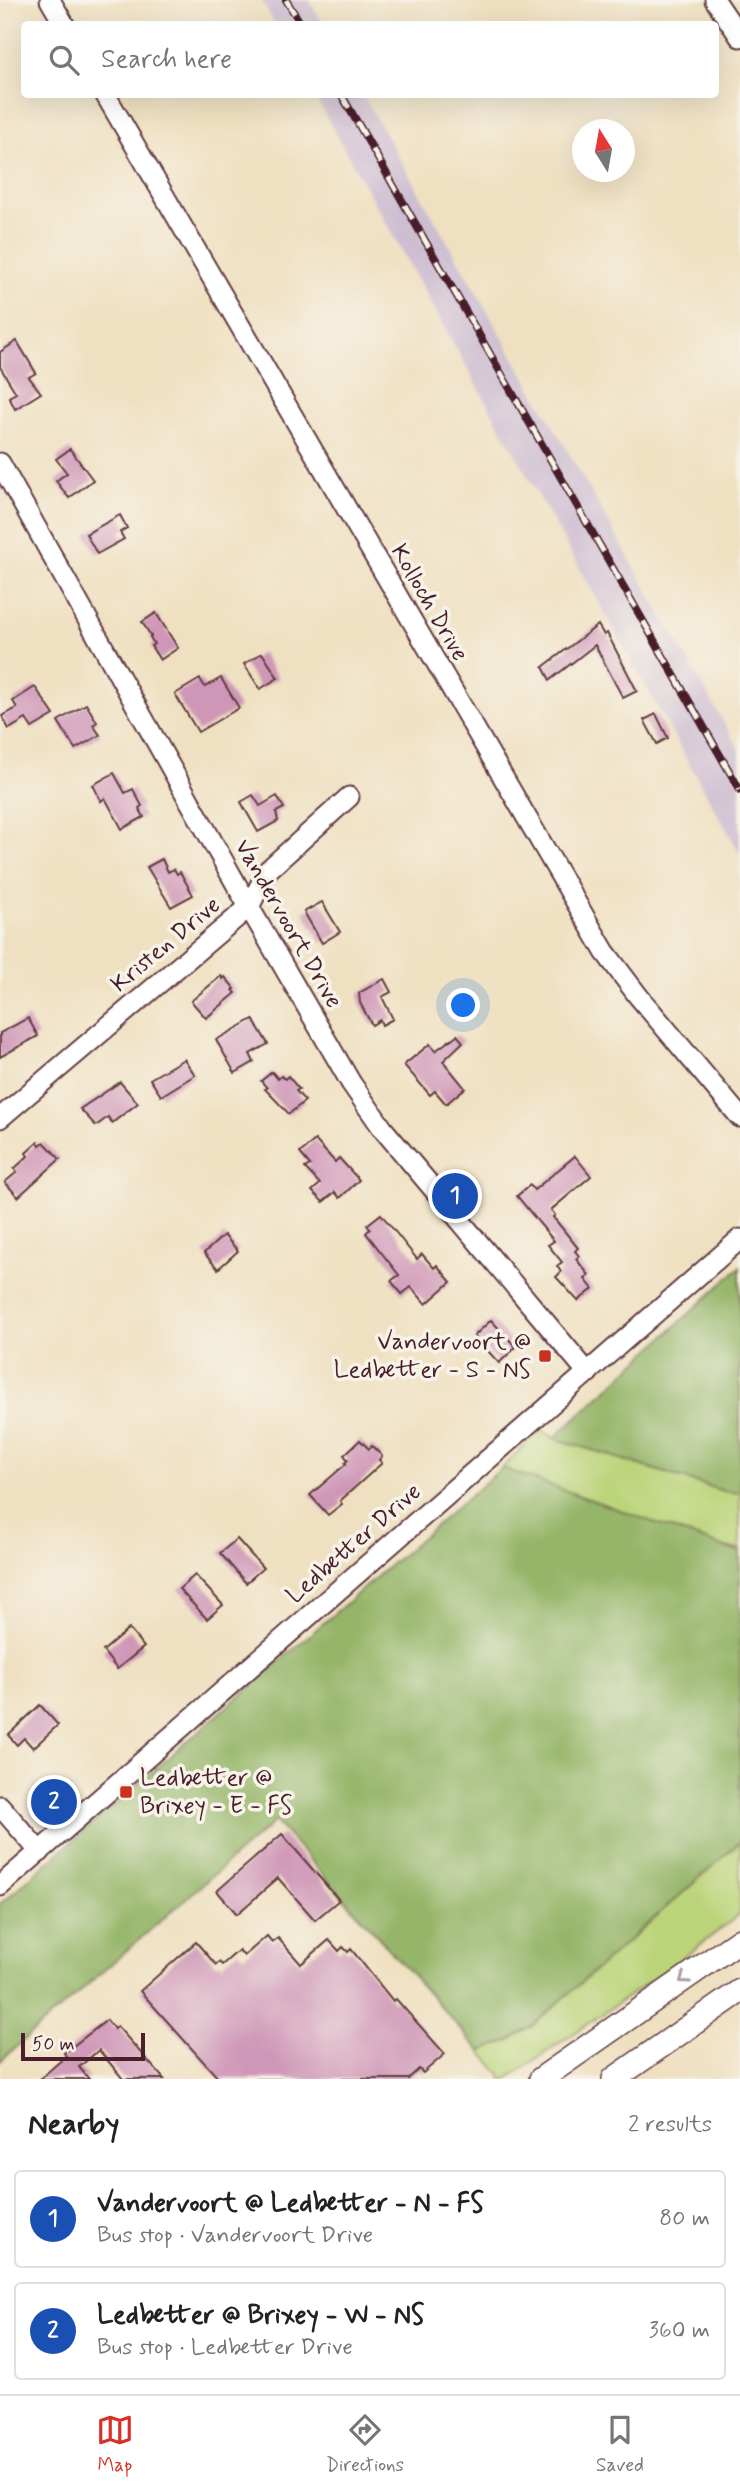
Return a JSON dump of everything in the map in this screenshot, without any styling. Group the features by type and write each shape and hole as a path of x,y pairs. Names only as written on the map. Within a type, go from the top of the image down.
{"main road":[{"path":"541,2079 740,1940"},
{"path":"614,2079 740,1992"}],"street":[{"path":"50,0 62,21"},
{"path":"715,0 740,37"},
{"name":"Kolloch Drive","path":"107,98 599,942 639,997 740,1117"},
{"name":"Vandervoort Drive","path":"0,463 248,907 351,1083 383,1129 588,1373"},
{"name":"Kristen Drive","path":"0,1118 248,907 268,870 349,797"},
{"name":"Ledbetter Drive","path":"0,1885 740,1239"},
{"path":"0,1806 40,1852"}],"shaded area":[{"path":"261,0 309,0 321,21 273,21"},
{"path":"316,98 365,98 740,751 740,854"}],"green space":[{"path":"740,1267 740,1493 723,1491 554,1438"},
{"path":"540,1429 554,1438 723,1491 740,1493 740,1549 725,1548 502,1468"},
{"path":"502,1468 740,1551 740,1842 531,2027 510,2040 480,2051 275,1821 0,2061 0,1904"},
{"path":"740,1842 740,1914 675,1964 507,2079 502,2079 500,2073 480,2051 510,2040 531,2027"}],"building":[{"path":"17,341 36,373 29,377 41,393 15,409 9,397 16,393 0,367 0,352"},
{"path":"70,449 93,480 69,498 56,481 67,473 56,459"},
{"path":"120,515 127,528 120,532 124,539 97,554 86,534"},
{"path":"156,613 178,648 160,660 151,646 154,644 151,636 142,622"},
{"path":"598,625 604,635 607,633 637,691 623,698 595,645 550,680 543,667"},
{"path":"262,653 278,678 260,689 244,664"},
{"path":"221,678 239,708 198,732 175,694 200,679 205,687"},
{"path":"35,687 54,715 32,728 26,719 9,729 2,716 17,708 13,701"},
{"path":"86,704 97,722 93,725 100,735 75,749 58,721"},
{"path":"656,714 668,738 657,744 644,720"},
{"path":"114,773 125,793 133,789 142,806 139,808 144,817 122,829 105,798 101,801 93,785"},
{"path":"253,795 260,806 277,796 284,808 276,812 278,821 258,832 241,802"},
{"path":"162,859 168,872 174,869 177,874 180,872 193,895 171,907 147,867"},
{"path":"322,902 340,932 322,943 304,912"},
{"path":"221,976 223,979 225,977 236,993 206,1018 191,1001"},
{"path":"384,979 391,992 382,997 393,1019 382,1025 380,1020 372,1025 360,1003 359,993"},
{"path":"28,1018 38,1036 0,1057 0,1033"},
{"path":"253,1019 268,1044 250,1054 254,1062 235,1073 216,1040"},
{"path":"457,1035 463,1042 443,1061 465,1088 446,1104 435,1091 430,1095 404,1065 430,1044 435,1051"},
{"path":"184,1059 195,1075 161,1096 150,1079"},
{"path":"272,1072 278,1079 288,1076 305,1101 289,1114 265,1089 267,1088 261,1081"},
{"path":"120,1082 138,1103 112,1123 108,1117 96,1126 80,1109"},
{"path":"315,1140 335,1162 339,1158 359,1180 340,1198 335,1192 323,1202 312,1191 320,1184 305,1168 310,1165 300,1153"},
{"path":"38,1142 40,1145 44,1142 60,1159 18,1197 5,1182 17,1172 14,1169"},
{"path":"575,1156 591,1176 551,1210 555,1215 553,1217 578,1248 575,1251 579,1256 576,1259 589,1275 585,1279 593,1289 578,1301 556,1277 561,1272 557,1266 562,1262 548,1245 554,1241 517,1196 530,1185 534,1190"},
{"path":"381,1214 417,1259 422,1254 434,1268 437,1265 451,1282 426,1304 411,1287 402,1294 391,1281 399,1275 366,1233 370,1229 367,1225"},
{"path":"224,1235 238,1251 218,1269 204,1253"},
{"path":"491,1320 516,1347 499,1363 474,1336"},
{"path":"360,1440 369,1449 372,1446 382,1456 379,1460 382,1463 328,1515 310,1495 346,1464 348,1460 344,1455"},
{"path":"237,1539 263,1568 246,1583 220,1553"},
{"path":"195,1575 223,1605 207,1619 179,1589"},
{"path":"129,1629 144,1647 117,1669 103,1651"},
{"path":"40,1705 58,1725 33,1748 24,1738 17,1745 8,1735"},
{"path":"282,1834 339,1900 315,1920 278,1878 237,1914 217,1891"},
{"path":"267,1936 272,1942 278,1938 301,1964 329,1940 339,1951 343,1947 348,1952 351,1949 393,2001 396,1999 445,2054 423,2073 419,2069 408,2079 219,2079 140,1991 196,1942 216,1965 219,1962 222,1965 239,1950 244,1956"},
{"path":"107,2020 114,2029 117,2026 164,2079 123,2079 99,2050 79,2067 89,2079 40,2079 66,2056 64,2053"}],"railway":[{"path":"286,0 299,21"},
{"path":"343,98 740,790"}],"place":[{"name":"Vandervoort @ Ledbetter - N - FS","path":"455,1196"},
{"name":"Vandervoort @ Ledbetter - S - NS","path":"545,1356"},
{"name":"Ledbetter @ Brixey - E - FS","path":"126,1792"},
{"name":"Ledbetter @ Brixey - W - NS","path":"54,1802"}]}
